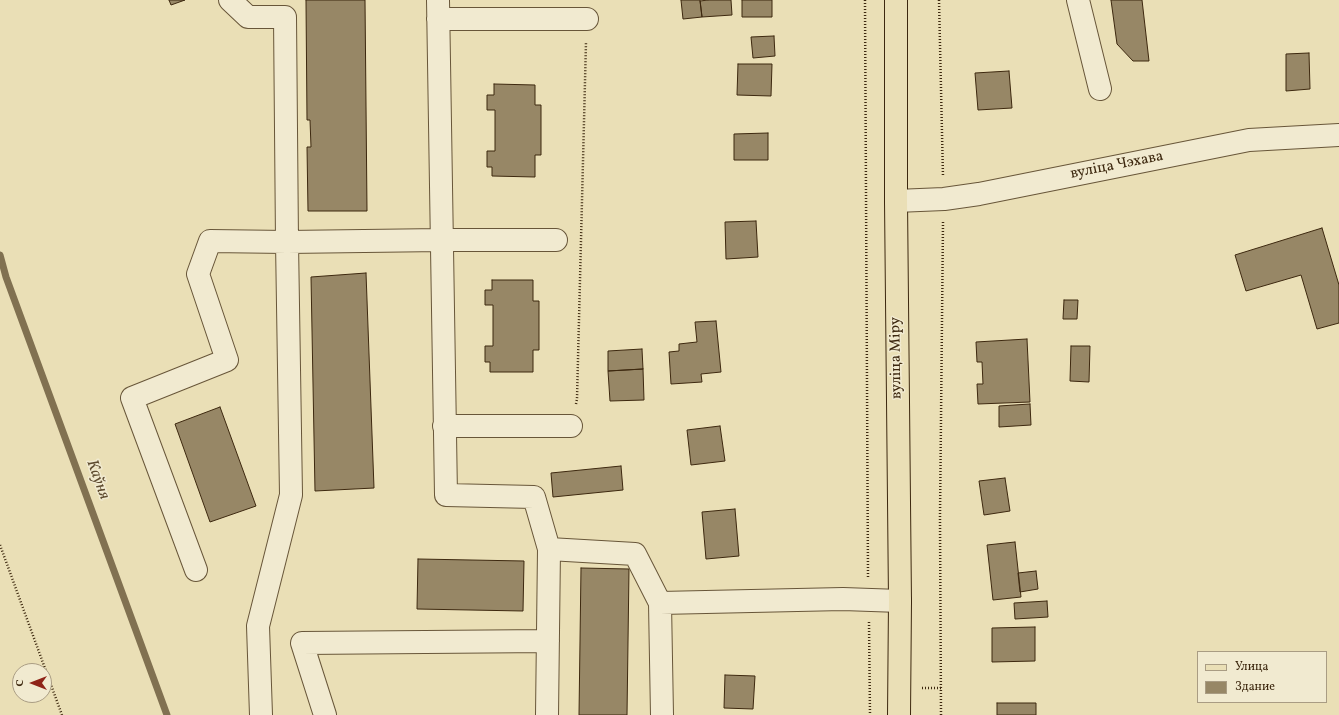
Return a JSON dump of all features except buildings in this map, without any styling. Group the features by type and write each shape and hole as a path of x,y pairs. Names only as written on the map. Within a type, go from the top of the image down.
{"main road":[{"name":"вуліца Міру","path":"896,0 896,201 900,601 899,715"}],"street":[{"path":"230,0 248,18 285,17 291,495 258,626 261,715"},
{"path":"1078,0 1100,89"},
{"path":"547,715 549,549 534,497 446,495 438,10 587,20"},
{"name":"вуліца Чэхава","path":"896,201 944,199 979,194 1248,140 1339,135"},
{"path":"196,570 132,398 227,360 198,274 210,240 287,242 556,240"},
{"path":"444,426 571,426"},
{"path":"549,549 634,554 660,603 662,715"},
{"path":"660,603 843,599 900,601"},
{"path":"325,715 302,643 548,641"}],"path":[{"path":"864,0 870,715"},
{"path":"939,0 944,199 940,517 941,715"},
{"path":"571,426 577,399 587,20"},
{"path":"0,545 62,715"}],"waterway":[{"name":"Каўня","path":"0,255 6,277 167,715"}]}
